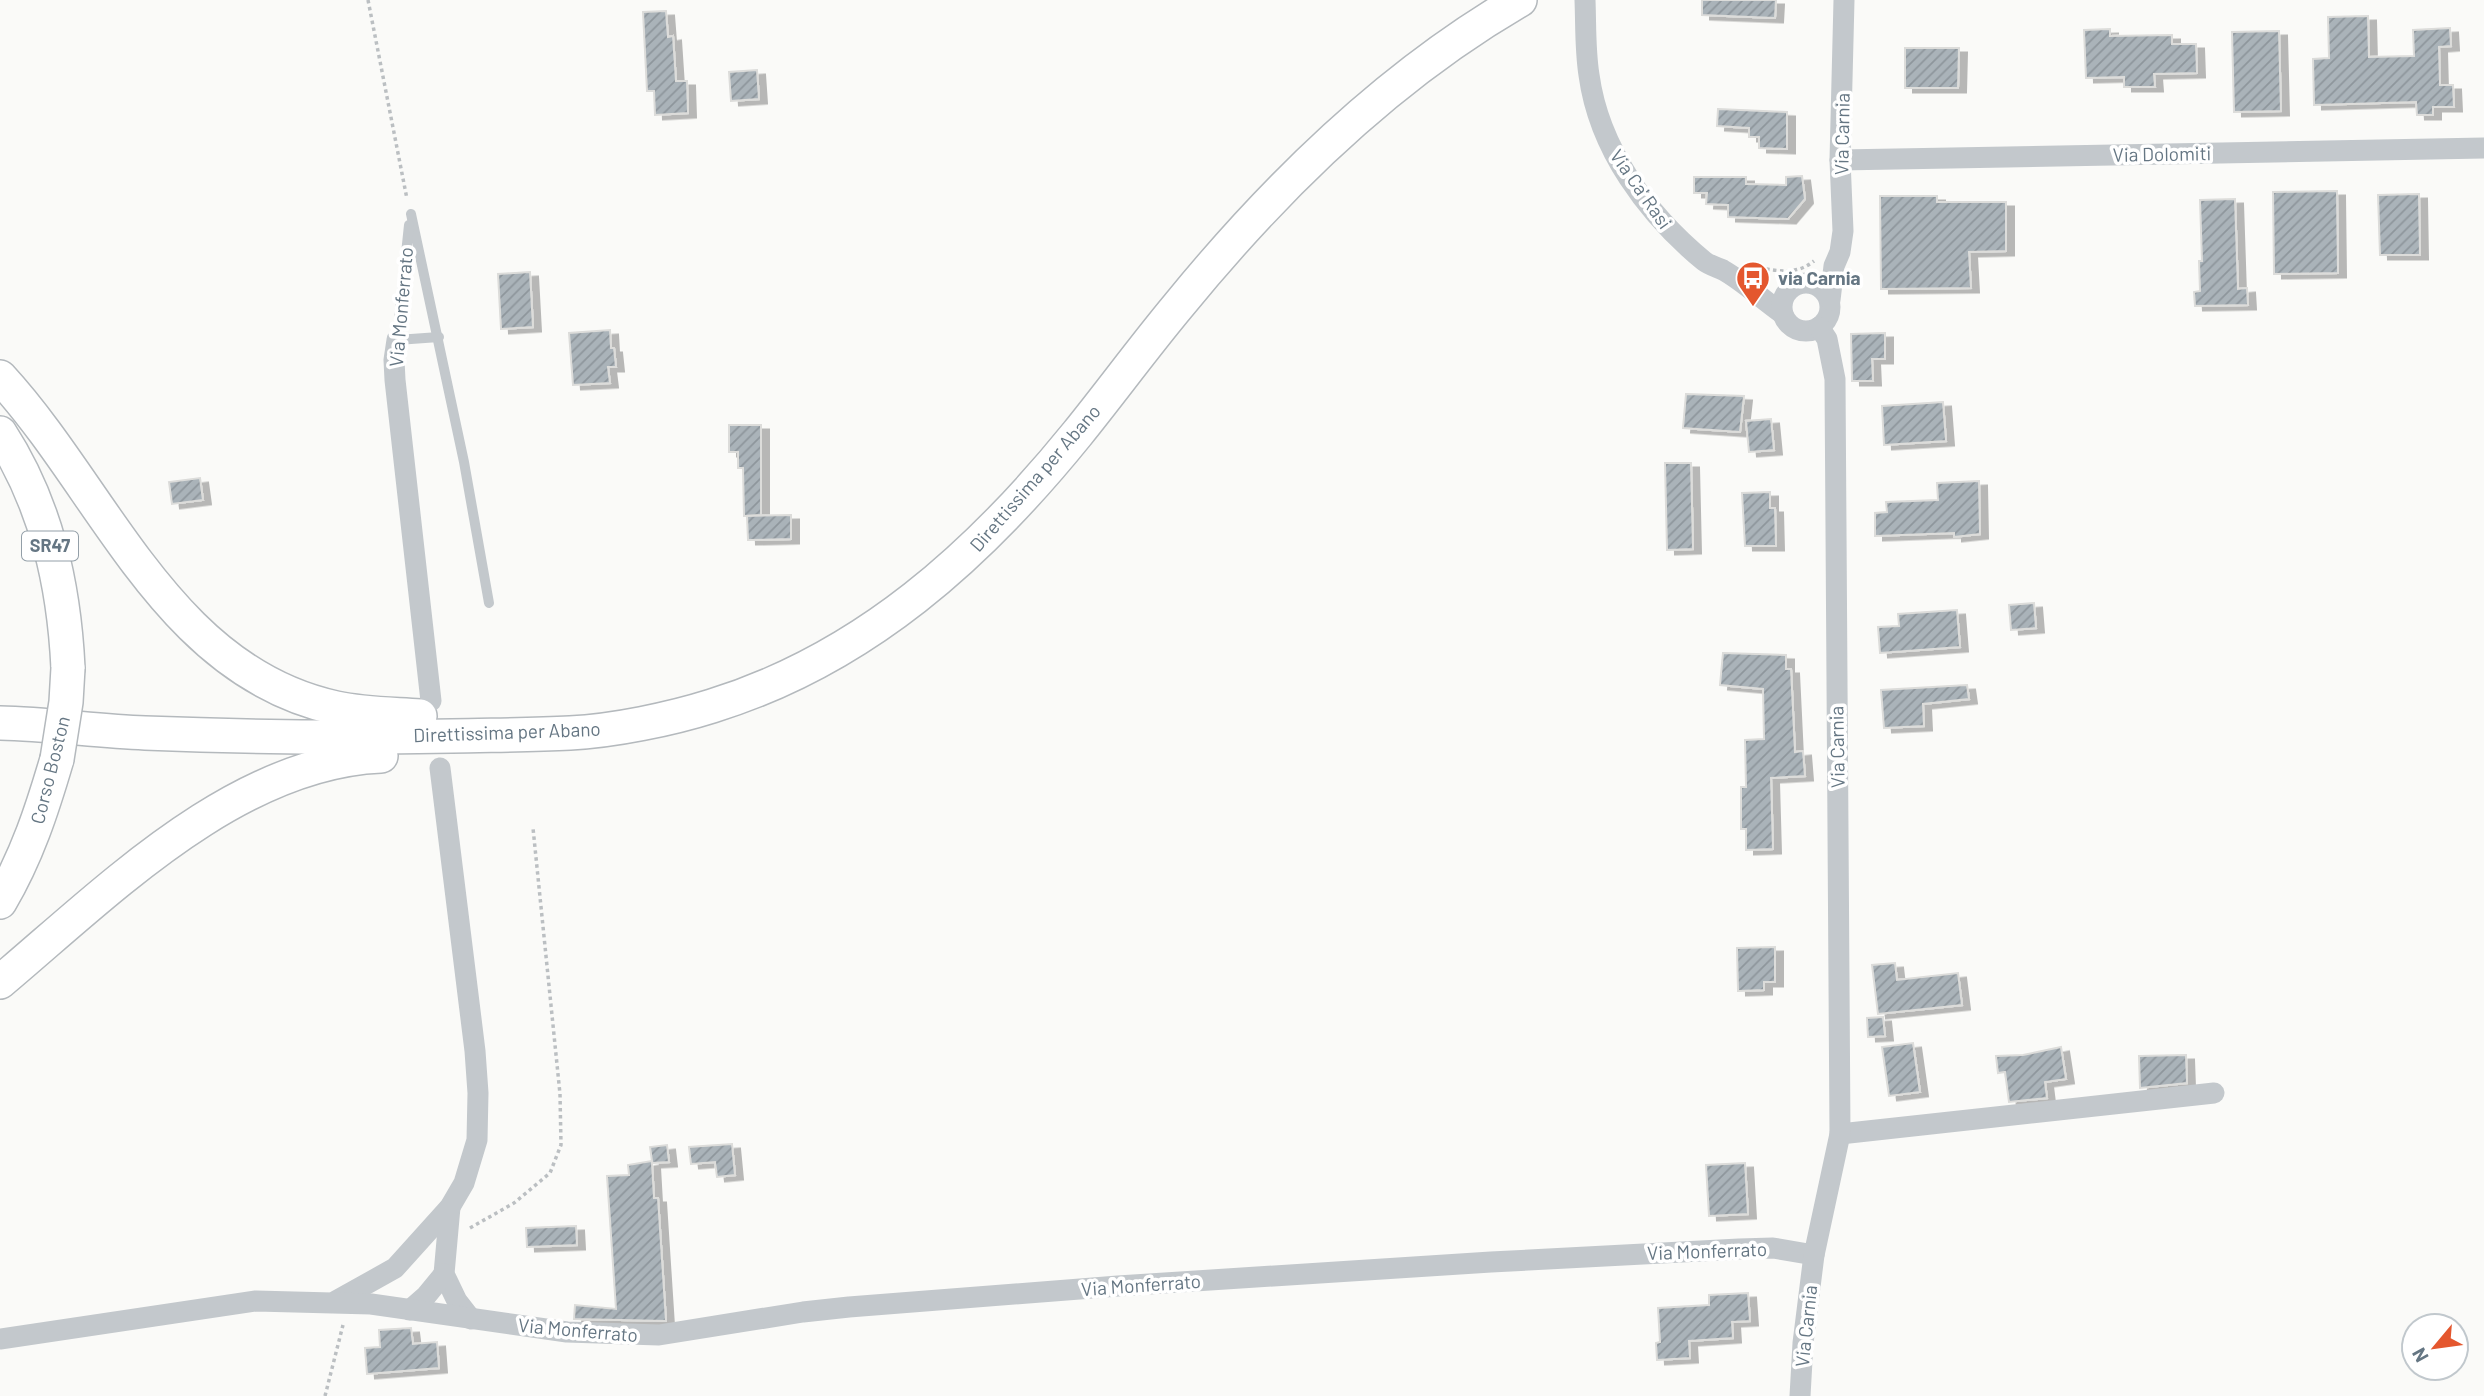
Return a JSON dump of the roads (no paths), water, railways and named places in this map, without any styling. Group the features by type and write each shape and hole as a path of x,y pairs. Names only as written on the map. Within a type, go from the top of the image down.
{"highway":[{"name":"Direttissima per Abano","path":"4,723 141,733 352,737 575,733 712,706 792,674 838,649 924,592 966,557 1030,489 1179,304 1294,176 1350,123 1398,84 1520,0"},
{"path":"0,377 174,608 213,647 247,672 285,691 335,708 374,714 478,718 575,733"},
{"name":"Corso Boston","path":"0,433 29,486 54,557 66,628 68,668 57,759 39,821 15,877 0,902"},
{"path":"0,982 190,826 269,783 333,761 366,756 488,750 575,733"}],"street":[{"name":"Via Ca' Rasi","path":"1585,0 1589,75 1599,117 1619,164 1675,235 1707,264 1723,271 1783,314"},
{"name":"Via Carnia","path":"1830,300 1826,262 1840,252 1843,231 1840,160 1844,0"},
{"name":"Via Dolomiti","path":"1840,160 2484,148"},
{"path":"1812,284 1826,262"},
{"path":"1758,296 1789,290 1804,283 1812,284 1820,287 1830,300 1828,317 1810,328 1793,327 1783,314 1783,305 1789,290"},
{"name":"Via Carnia","path":"1800,1396 1803,1343 1814,1255 1840,1134 1835,379 1827,339 1810,328"},
{"name":"Via Monferrato","path":"397,340 395,380 431,701"},
{"path":"340,1302 395,1268 450,1207 464,1183 477,1140 475,1051 440,768"},
{"path":"1840,1134 2214,1093"},
{"path":"450,1207 444,1274 457,1301 471,1319"},
{"name":"Via Monferrato","path":"0,1339 256,1301 340,1302 402,1308 567,1332 659,1335 814,1311 1118,1286 1739,1249 1773,1248 1814,1255"},
{"path":"395,1268 389,1282 402,1308 426,1296 444,1274"}],"lane":[{"name":"Via Monferrato","path":"397,340 411,214 439,337 489,603"},
{"path":"397,340 439,337"}],"place":[{"name":"via Carnia","path":"1753,308"}]}
